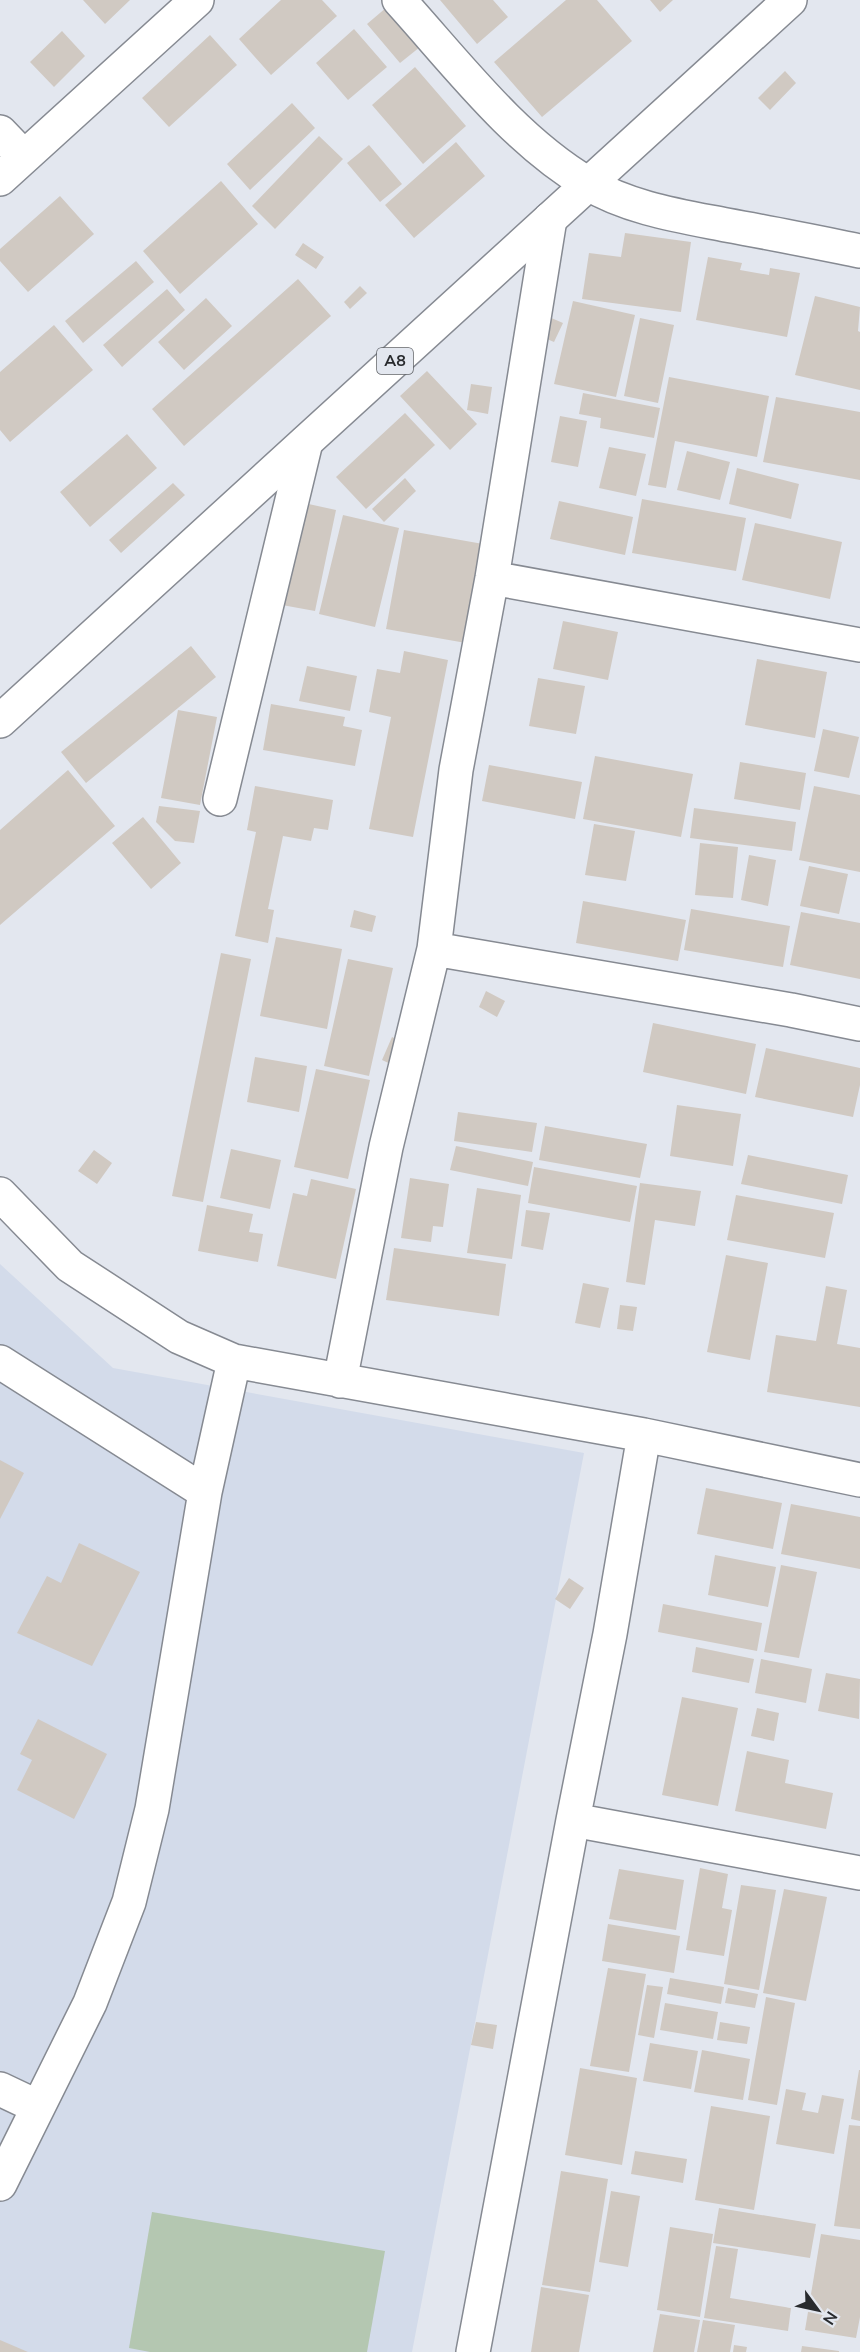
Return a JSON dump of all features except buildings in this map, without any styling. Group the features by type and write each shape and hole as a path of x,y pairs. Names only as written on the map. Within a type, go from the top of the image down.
{"street":[{"path":"0,179 197,0"},
{"path":"399,0 511,123 556,161 588,184 624,199 671,214 860,251"},
{"name":"A8","path":"0,721 790,0"},
{"path":"0,132 24,158"},
{"path":"340,1381 386,1147 434,949 456,770 492,578 550,219"},
{"path":"220,799 306,442"},
{"path":"492,578 860,645"},
{"path":"434,949 791,1010 860,1024"},
{"path":"0,1197 70,1266 179,1337 234,1361 644,1435 860,1480"},
{"path":"0,2184 90,2003 129,1902 152,1809 205,1492 234,1361"},
{"path":"0,1362 205,1492"},
{"path":"473,2352 610,1634 644,1435"},
{"path":"573,1820 860,1873"},
{"path":"0,2089 38,2107"}],"shaded area":[{"path":"0,1264 113,1368 584,1453 412,2352 0,2352"}],"green space":[{"path":"152,2212 385,2251 367,2352 150,2352 129,2348"}]}
